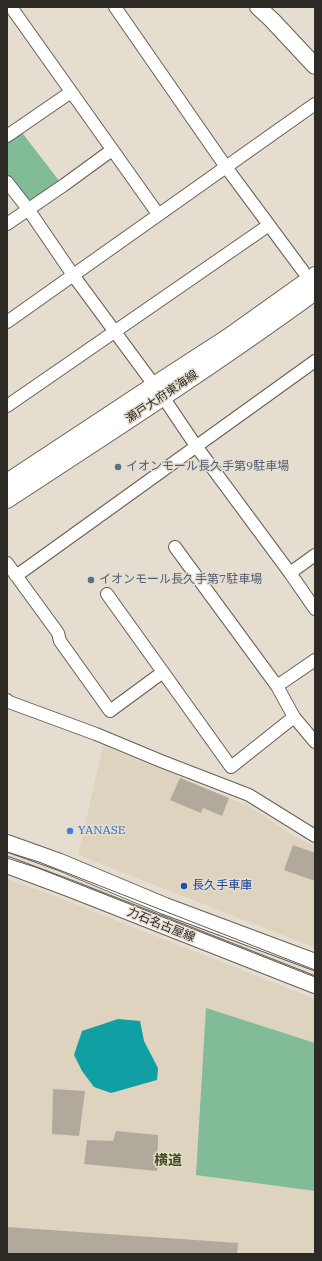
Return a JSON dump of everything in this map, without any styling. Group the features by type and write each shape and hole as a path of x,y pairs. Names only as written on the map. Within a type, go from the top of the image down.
{"main road":[{"path":"258,7 315,66"},
{"name":"瀬戸大府東海線","path":"7,482 228,337 309,273"},
{"name":"瀬戸大府東海線","path":"7,500 163,398 263,330 315,292"},
{"name":"力石名古屋線","path":"7,843 60,862 165,906 314,960"},
{"name":"力石名古屋線","path":"7,865 315,985"}],"street":[{"path":"11,7 158,214"},
{"path":"115,7 226,168 269,225 309,273"},
{"path":"7,136 71,92"},
{"path":"7,322 315,104"},
{"path":"7,224 112,150"},
{"path":"7,182 28,209 73,275 315,609"},
{"path":"7,406 269,225"},
{"path":"16,576 315,360"},
{"path":"175,547 276,686 294,717 315,742"},
{"path":"290,573 315,555"},
{"path":"7,563 58,633 60,641 110,711 163,672"},
{"path":"107,594 231,767 294,717"},
{"path":"276,686 315,660"},
{"path":"7,700 8,702 96,734 249,795 315,836"}],"shaded area":[{"path":"103,746 247,805 297,838 315,846 315,943 313,947 78,855"},
{"path":"7,879 52,895 315,999 315,1254 7,1254"}],"green space":[{"path":"20,130 60,182 28,205 7,175 7,140"},
{"path":"206,1008 315,1043 315,1191 196,1175"}],"water":[{"path":"118,1019 140,1021 144,1041 158,1068 157,1080 111,1093 94,1087 82,1071 74,1055 82,1031"}],"building":[{"path":"180,778 229,798 222,816 203,808 201,813 170,800"},
{"path":"293,845 315,853 315,881 284,870"},
{"path":"53,1089 85,1091 79,1136 52,1134"},
{"path":"116,1131 158,1135 157,1171 84,1164 87,1140 113,1141"},
{"path":"7,1227 238,1243 237,1254 7,1254"}],"tram line":[{"path":"7,852 39,862 315,970"},
{"path":"7,858 38,868 315,977"}],"place":[{"name":"イオンモール長久手第9駐車場","path":"118,467"},
{"name":"イオンモール長久手第7駐車場","path":"91,580"},
{"name":"YANASE","path":"70,831"},
{"name":"長久手車庫","path":"184,886"}],"district":[{"name":"横道","path":"168,1161"}]}
